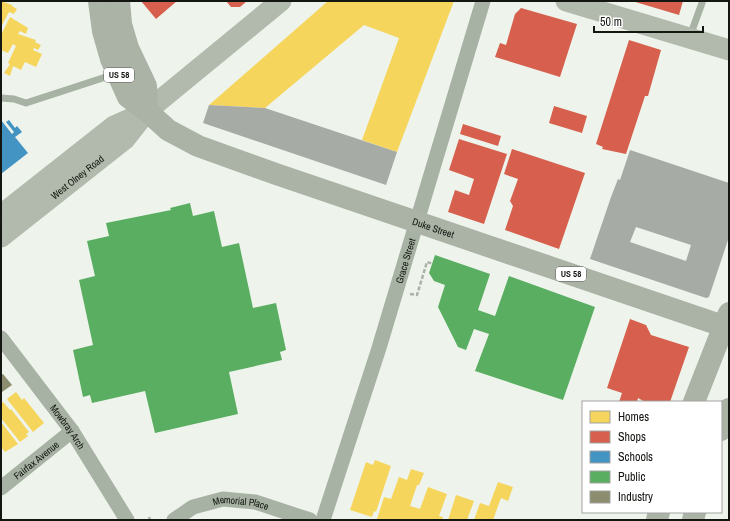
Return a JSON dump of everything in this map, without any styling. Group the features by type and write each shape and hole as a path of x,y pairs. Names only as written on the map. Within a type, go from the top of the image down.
{"main road":[{"path":"90,1 103,31"},
{"name":"US 58","path":"99,1 103,31 128,97 147,111"},
{"name":"US 58","path":"119,1 120,24 146,86 147,111"},
{"name":"Duke Street","path":"147,111 168,130 198,146 417,222 727,322"},
{"name":"US 58","path":"694,401 727,322"},
{"path":"722,427 729,409"}],"street":[{"name":"West Olney Road","path":"1,237 125,139 147,111 281,1"},
{"name":"Grace Street","path":"323,520 372,370 483,1"},
{"path":"566,1 729,50"},
{"name":"West Olney Road","path":"1,215 114,126 147,111"},
{"name":"Mowbray Arch","path":"1,338 72,431 126,520"},
{"name":"Fairfax Avenue","path":"1,488 72,431"},
{"name":"Memorial Place","path":"174,520 192,507 223,498 255,502 310,520"}],"lane":[{"path":"689,38 702,3"},
{"path":"1,98 14,99 26,103 118,73"}],"path":[{"path":"410,294 417,295 427,262 432,264"}],"building: Homes":[{"path":"1,1 12,5 17,9 14,14 9,12 1,27"},
{"path":"328,1 454,1 397,152 362,140 399,38 364,25 265,108 209,105"},
{"path":"10,17 28,28 26,34 20,31 18,34 36,40 35,42 41,45 38,50 34,48 33,50 42,54 36,67 25,62 21,70 13,66 10,76 4,73 10,64 8,63 16,46 13,44 8,53 1,50 1,35"},
{"path":"16,392 22,400 24,398 44,423 33,432 7,399"},
{"path":"3,402 10,410 11,409 29,432 26,434 28,436 20,442 1,418 1,404"},
{"path":"1,422 18,444 5,452 1,447"},
{"path":"375,460 391,466 376,512 374,511 372,517 350,510 366,462 373,465"},
{"path":"411,469 424,473 419,485 417,485 410,506 420,509 428,487 447,494 439,516 443,517 442,520 377,519 384,497 391,499 399,477 407,480"},
{"path":"498,482 513,487 508,501 501,498 493,520 474,520 480,503 489,506"},
{"path":"456,495 474,501 467,520 448,520"}],"building: Shops":[{"path":"141,1 177,1 156,19"},
{"path":"226,1 247,1 240,7 231,7"},
{"path":"632,1 683,1 679,15"},
{"path":"521,8 577,24 560,77 495,57 500,43 506,45 515,14"},
{"path":"629,40 661,50 648,96 645,96 626,154 602,149 603,147 596,144"},
{"path":"554,106 587,116 582,133 549,123"},
{"path":"463,124 501,136 498,146 460,134"},
{"path":"459,139 507,154 484,224 448,212 455,190 469,195 474,179 449,170"},
{"path":"512,149 585,173 559,249 505,230 513,206 510,201 518,179 504,174"},
{"path":"630,319 646,325 651,335 689,347 670,401 643,401 638,398 637,401 619,401 622,393 607,388"}],"building: Schools":[{"path":"1,120 12,134 14,132 6,122 9,120 15,128 17,126 22,132 15,137 28,153 1,174"}],"building: Public":[{"path":"190,203 193,216 214,211 222,247 239,243 253,308 276,303 286,350 280,352 282,360 229,372 238,414 155,433 145,391 92,403 90,395 83,397 73,350 93,345 79,280 95,276 87,241 109,236 106,223 171,210 170,208"},
{"path":"435,255 490,274 478,310 495,316 509,276 595,307 563,400 475,371 489,334 474,329 466,350 458,347 438,307 445,285 434,281 429,273"}],"building: Industry":[{"path":"3,374 12,385 2,392 1,375"}],"building: Other":[{"path":"209,105 265,108 397,152 386,185 203,123"},
{"path":"630,150 729,183 729,237 709,297 706,298 590,259 611,197 618,179 620,180","holes":["636,227 691,245 686,261 630,242"]}]}
